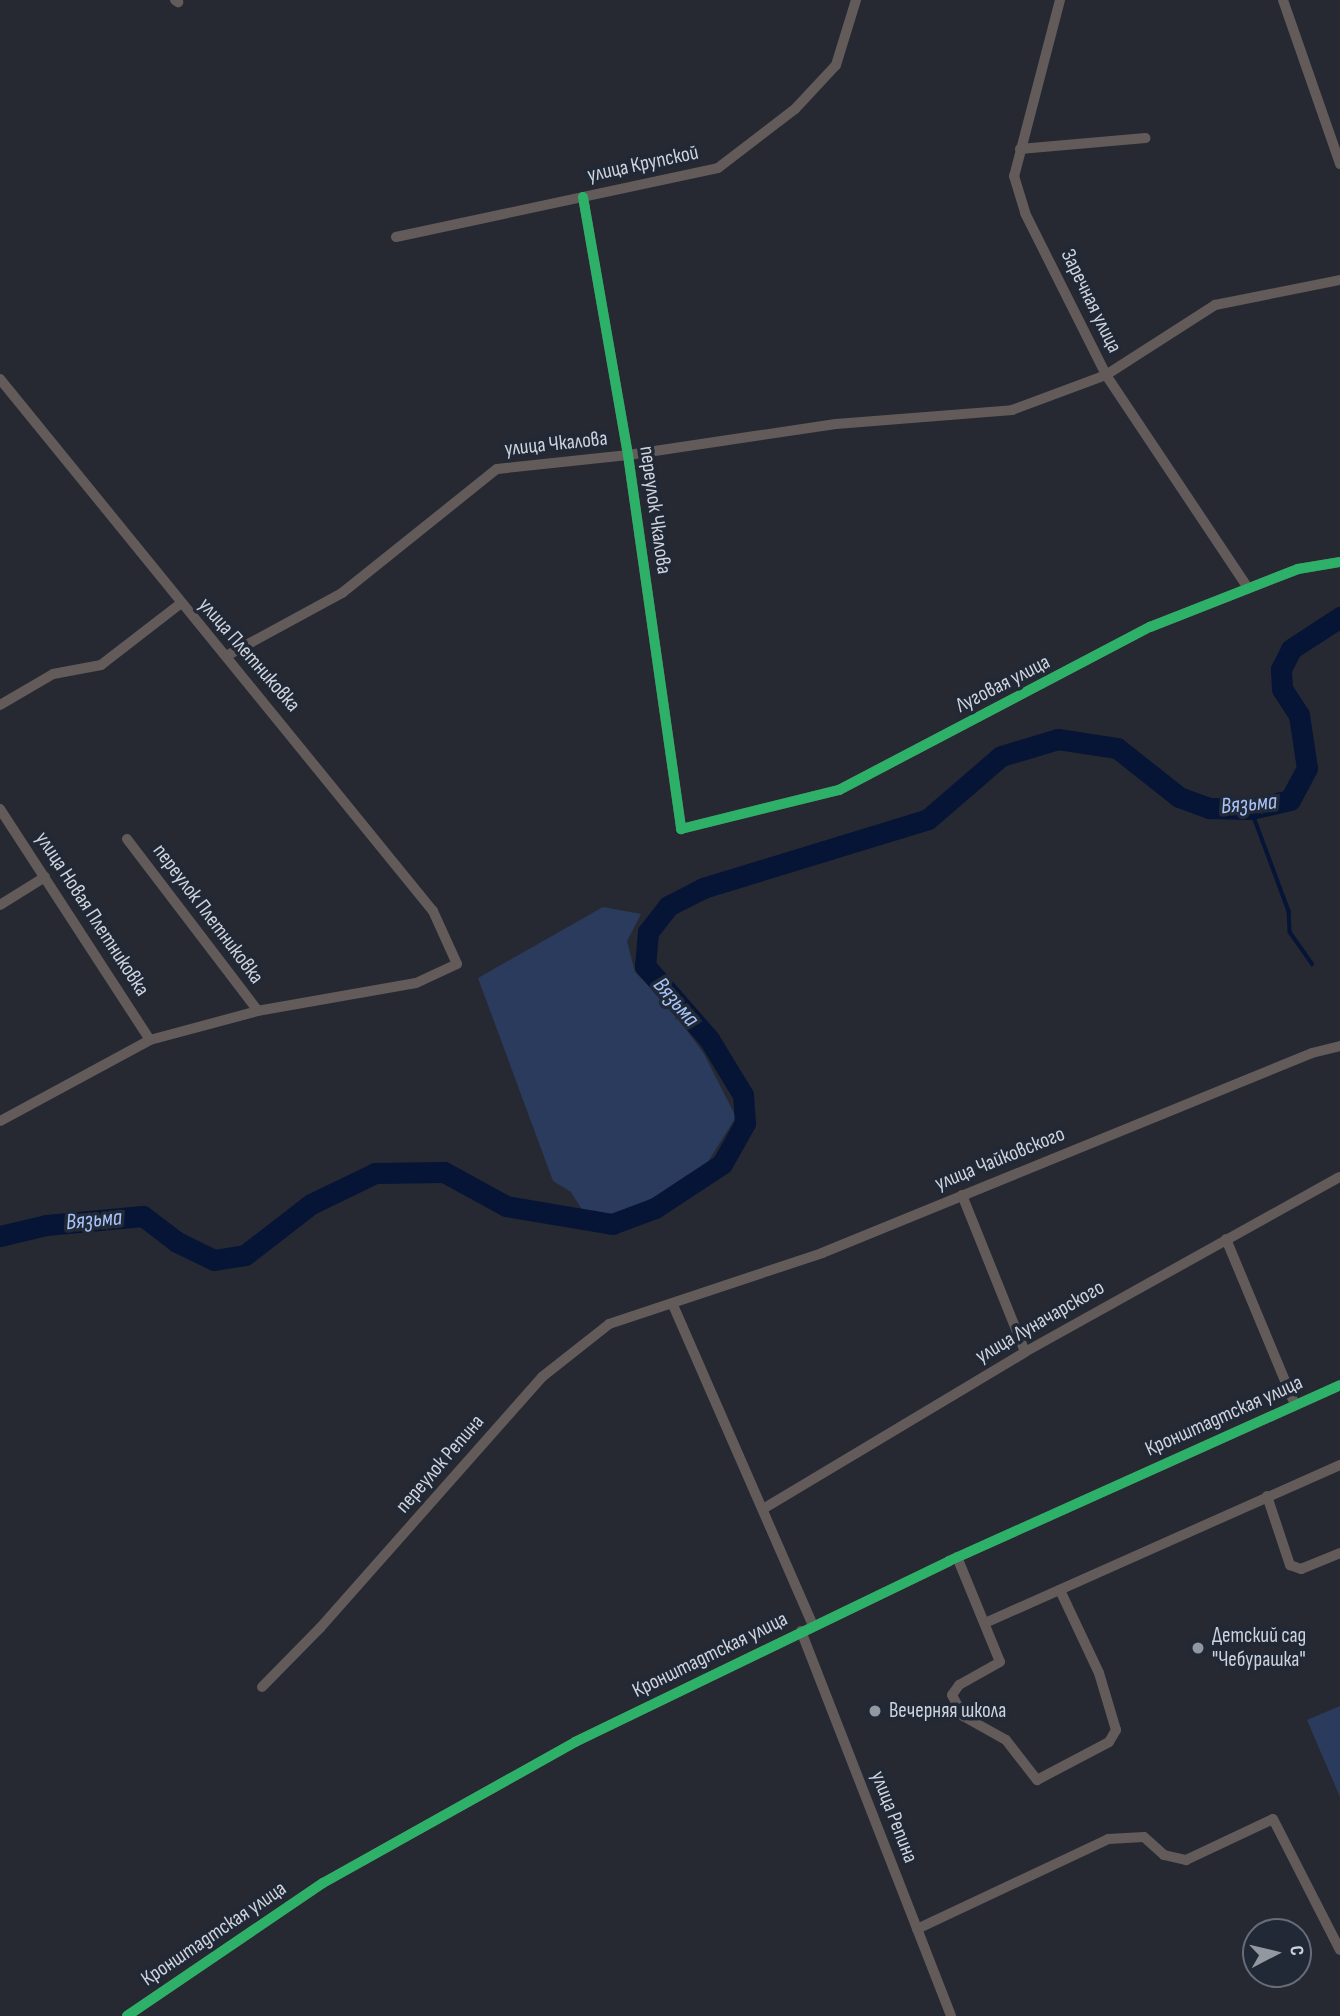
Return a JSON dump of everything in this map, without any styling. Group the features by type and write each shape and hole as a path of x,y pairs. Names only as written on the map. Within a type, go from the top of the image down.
{"street":[{"name":"улица Крупской","path":"396,237 718,168 795,109 836,65 856,0"},
{"name":"Заречная улица","path":"1060,0 1014,176 1025,213 1106,375 1248,588"},
{"path":"1283,0 1340,164"},
{"path":"1020,149 1146,138"},
{"name":"переулок Чкалова","path":"583,197 628,456 681,829"},
{"name":"улица Чкалова","path":"228,655 342,593 497,469 628,456 741,435 1012,410 1106,375 1215,305 1340,279"},
{"name":"улица Плетниковка","path":"0,379 180,604 228,655 433,911 457,964 416,983 258,1011"},
{"name":"Луговая улица","path":"681,829 839,790 1150,627 1298,569 1340,562"},
{"path":"0,705 53,674 100,665 180,604"},
{"name":"улица Новая Плетниковка","path":"0,810 150,1040"},
{"name":"переулок Плетниковка","path":"127,839 258,1011"},
{"path":"0,905 45,877"},
{"path":"0,1121 150,1040 258,1011"},
{"name":"улица Чайковского","path":"673,1305 822,1253 1312,1053 1340,1046"},
{"name":"улица Луначарского","path":"763,1509 1025,1352 1340,1177"},
{"path":"962,1195 1025,1352"},
{"path":"1226,1239 1295,1405"},
{"path":"673,1305 813,1626"},
{"name":"переулок Репина","path":"262,1687 320,1628 542,1377 609,1324 673,1305"},
{"name":"Кронштадтская улица","path":"127,2016 323,1883 435,1817 575,1742 957,1557 1340,1385"},
{"path":"985,1623 1340,1465"},
{"path":"1267,1496 1290,1565 1301,1569 1340,1553"},
{"path":"957,1557 1000,1656 999,1666 959,1685 952,1695 963,1716 1006,1740 1031,1777 1042,1779 1109,1742 1116,1730 1099,1673 1060,1590"},
{"name":"улица Репина","path":"801,1631 951,2016"},
{"path":"917,1929 1108,1839 1144,1837 1164,1855 1186,1860 1273,1819 1340,1950"}],"shaded area":[{"path":"603,907 641,914 627,941 635,972 672,1010 704,1054 736,1117 704,1168 680,1187 635,1209 604,1217 584,1213 571,1192 553,1181 478,978"},
{"path":"1340,1706 1340,1797 1307,1720"}],"waterway":[{"name":"Вязьма","path":"0,1236 46,1225 143,1216 177,1242 214,1260 245,1255 311,1204 375,1173 444,1172 506,1206 612,1224 655,1208 722,1164 745,1123 743,1095 709,1039 645,966 648,932 668,906 703,888 928,819 1001,756 1058,739 1117,748 1179,797 1210,808 1251,809 1290,800 1307,768 1299,715 1282,689 1281,669 1291,649 1340,617"},
{"path":"1251,809 1289,911 1290,932 1312,964"}],"cycle path":[{"path":"583,197 628,455 681,829 839,790 1150,627 1298,569 1340,562"},
{"path":"127,2016 323,1883 575,1742 949,1561 1340,1385"}],"place":[{"name":"Детский сад \"Чебурашка\"","path":"1198,1648"},
{"name":"Вечерняя школа","path":"875,1711"}]}
